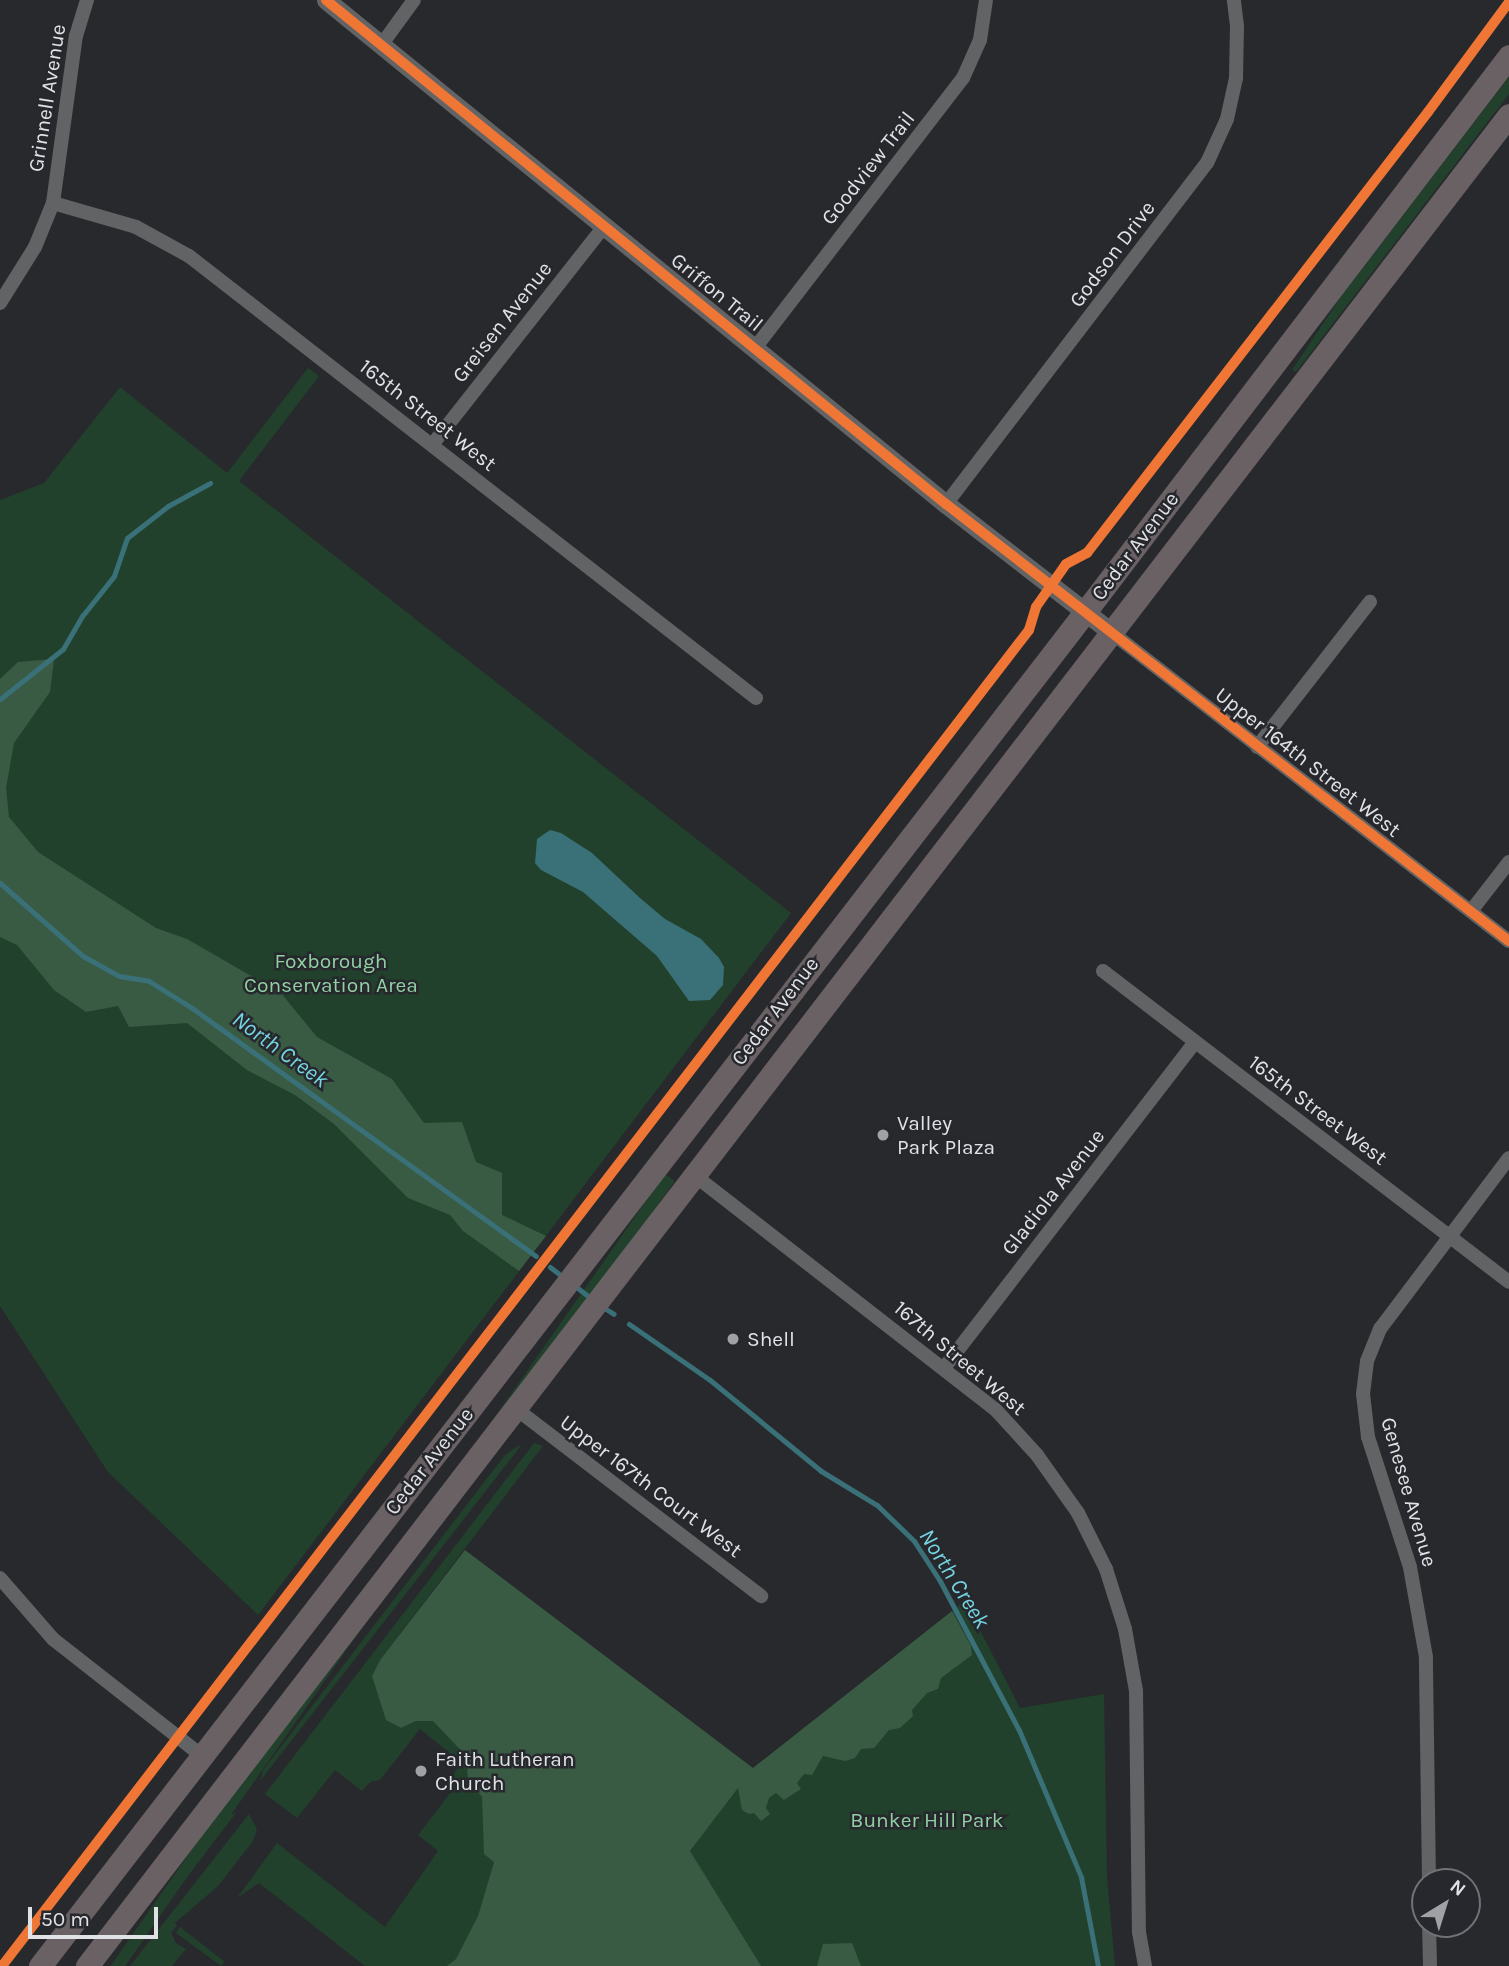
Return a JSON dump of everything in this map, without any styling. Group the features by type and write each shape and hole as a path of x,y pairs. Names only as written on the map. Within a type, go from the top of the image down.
{"main road":[{"name":"Cedar Avenue","path":"40,1966 1085,612 1509,56"},
{"name":"Cedar Avenue","path":"87,1966 1509,115"},
{"path":"694,1175 702,1132 733,1068"}],"street":[{"name":"Grinnell Avenue","path":"0,303 35,247 53,203 76,36 87,0"},
{"name":"Griffon Trail","path":"326,0 946,504 1085,612"},
{"path":"382,44 414,0"},
{"name":"Goodview Trail","path":"755,348 962,78 980,40 986,0"},
{"name":"Godson Drive","path":"946,504 1207,163 1227,119 1236,78 1237,26 1234,0"},
{"name":"165th Street West","path":"53,203 136,228 189,256 756,698"},
{"name":"Greisen Avenue","path":"432,445 605,225"},
{"path":"1257,747 1370,602"},
{"name":"Upper 164th Street West","path":"1085,612 1509,941"},
{"path":"1471,911 1509,862"},
{"name":"165th Street West","path":"1103,971 1509,1282"},
{"name":"Gladiola Avenue","path":"944,1368 1195,1042"},
{"name":"Genesee Avenue","path":"1429,1868 1426,1657 1410,1567 1368,1437 1363,1394 1367,1362 1380,1329 1509,1158"},
{"name":"167th Street West","path":"694,1175 995,1409 1037,1455 1078,1513 1106,1569 1125,1629 1136,1690 1139,1932 1145,1966"},
{"name":"Upper 167th Court West","path":"515,1408 761,1596"},
{"path":"0,1578 53,1639 202,1756"},
{"path":"1430,1938 1430,1966"}],"green space":[{"path":"1509,77 1509,94 1296,372 1292,370 1342,295"},
{"name":"Foxborough Conservation Area","path":"308,368 319,376 239,481 791,913 258,1615 108,1472 0,1306 0,500 44,483 120,387 227,473"},
{"path":"54,659 50,692 14,743 6,788 9,817 38,852 156,928 187,939 281,993 317,1037 392,1079 424,1123 462,1122 476,1162 502,1173 502,1215 546,1236 519,1271 463,1231 450,1215 408,1198 334,1124 295,1095 247,1070 187,1023 129,1027 118,1006 86,1012 54,990 17,945 0,937 0,679 18,662"},
{"path":"665,1174 675,1181 125,1966 110,1966"},
{"path":"534,1443 543,1446 380,1660 372,1676 387,1720 401,1728 416,1721 433,1721 466,1756 468,1780 482,1797 494,1862 478,1916 456,1960 447,1966 365,1966 259,1883 237,1898 277,1843 385,1927 438,1851 418,1835 451,1792 444,1785 462,1763 420,1729 380,1780 370,1782 362,1791 335,1770 297,1818 265,1794"},
{"path":"519,1445 260,1781 263,1770 505,1455"},
{"path":"465,1550 753,1768 952,1611 971,1646 972,1655 941,1678 938,1689 927,1693 912,1710 913,1716 900,1728 889,1730 874,1748 861,1749 855,1758 845,1761 823,1756 812,1775 804,1774 797,1783 801,1789 784,1800 776,1793 769,1798 766,1808 770,1814 761,1821 754,1813 749,1814 742,1810 738,1788 690,1851 761,1966 447,1966 456,1959 478,1916 494,1862 484,1854 482,1797 468,1780 466,1756 433,1721 416,1721 401,1728 386,1720 372,1676 380,1660"},
{"name":"Bunker Hill Park","path":"965,1601 1020,1708 1104,1694 1107,1877 1115,1966 602,1966 753,1768"},
{"path":"236,1813 119,1966 112,1966 228,1816"},
{"path":"249,1814 257,1829 253,1841 218,1886 175,1923 177,1925 171,1933 176,1943 186,1949 172,1966 130,1966"},
{"path":"180,1927 225,1962 221,1966 176,1933"},
{"path":"852,1943 861,1966 817,1966 823,1944"}],"water":[{"path":"550,830 561,833 592,853 665,919 701,939 719,958 724,967 723,985 710,1000 689,1001 657,956 583,892 541,870 535,863 537,839"}],"waterway":[{"path":"0,699 63,649 83,615 114,576 127,538 168,506 210,483"},
{"name":"North Creek","path":"0,883 83,956 119,976 149,981 192,1008 536,1256"},
{"name":"North Creek","path":"550,1267 559,1274"},
{"name":"North Creek","path":"575,1286 589,1297"},
{"name":"North Creek","path":"606,1309 614,1314"},
{"name":"North Creek","path":"629,1324 710,1380 821,1471 877,1505 914,1541 940,1581 1019,1730 1081,1877 1098,1966"}],"cycle path":[{"path":"326,0 946,504 1509,941"},
{"path":"2,1966 1029,630 1036,607 1066,564 1087,553 1428,112 1509,2"}],"place":[{"name":"Valley Park Plaza","path":"883,1135"},
{"name":"Shell","path":"733,1339"},
{"name":"Faith Lutheran Church","path":"421,1771"}]}
